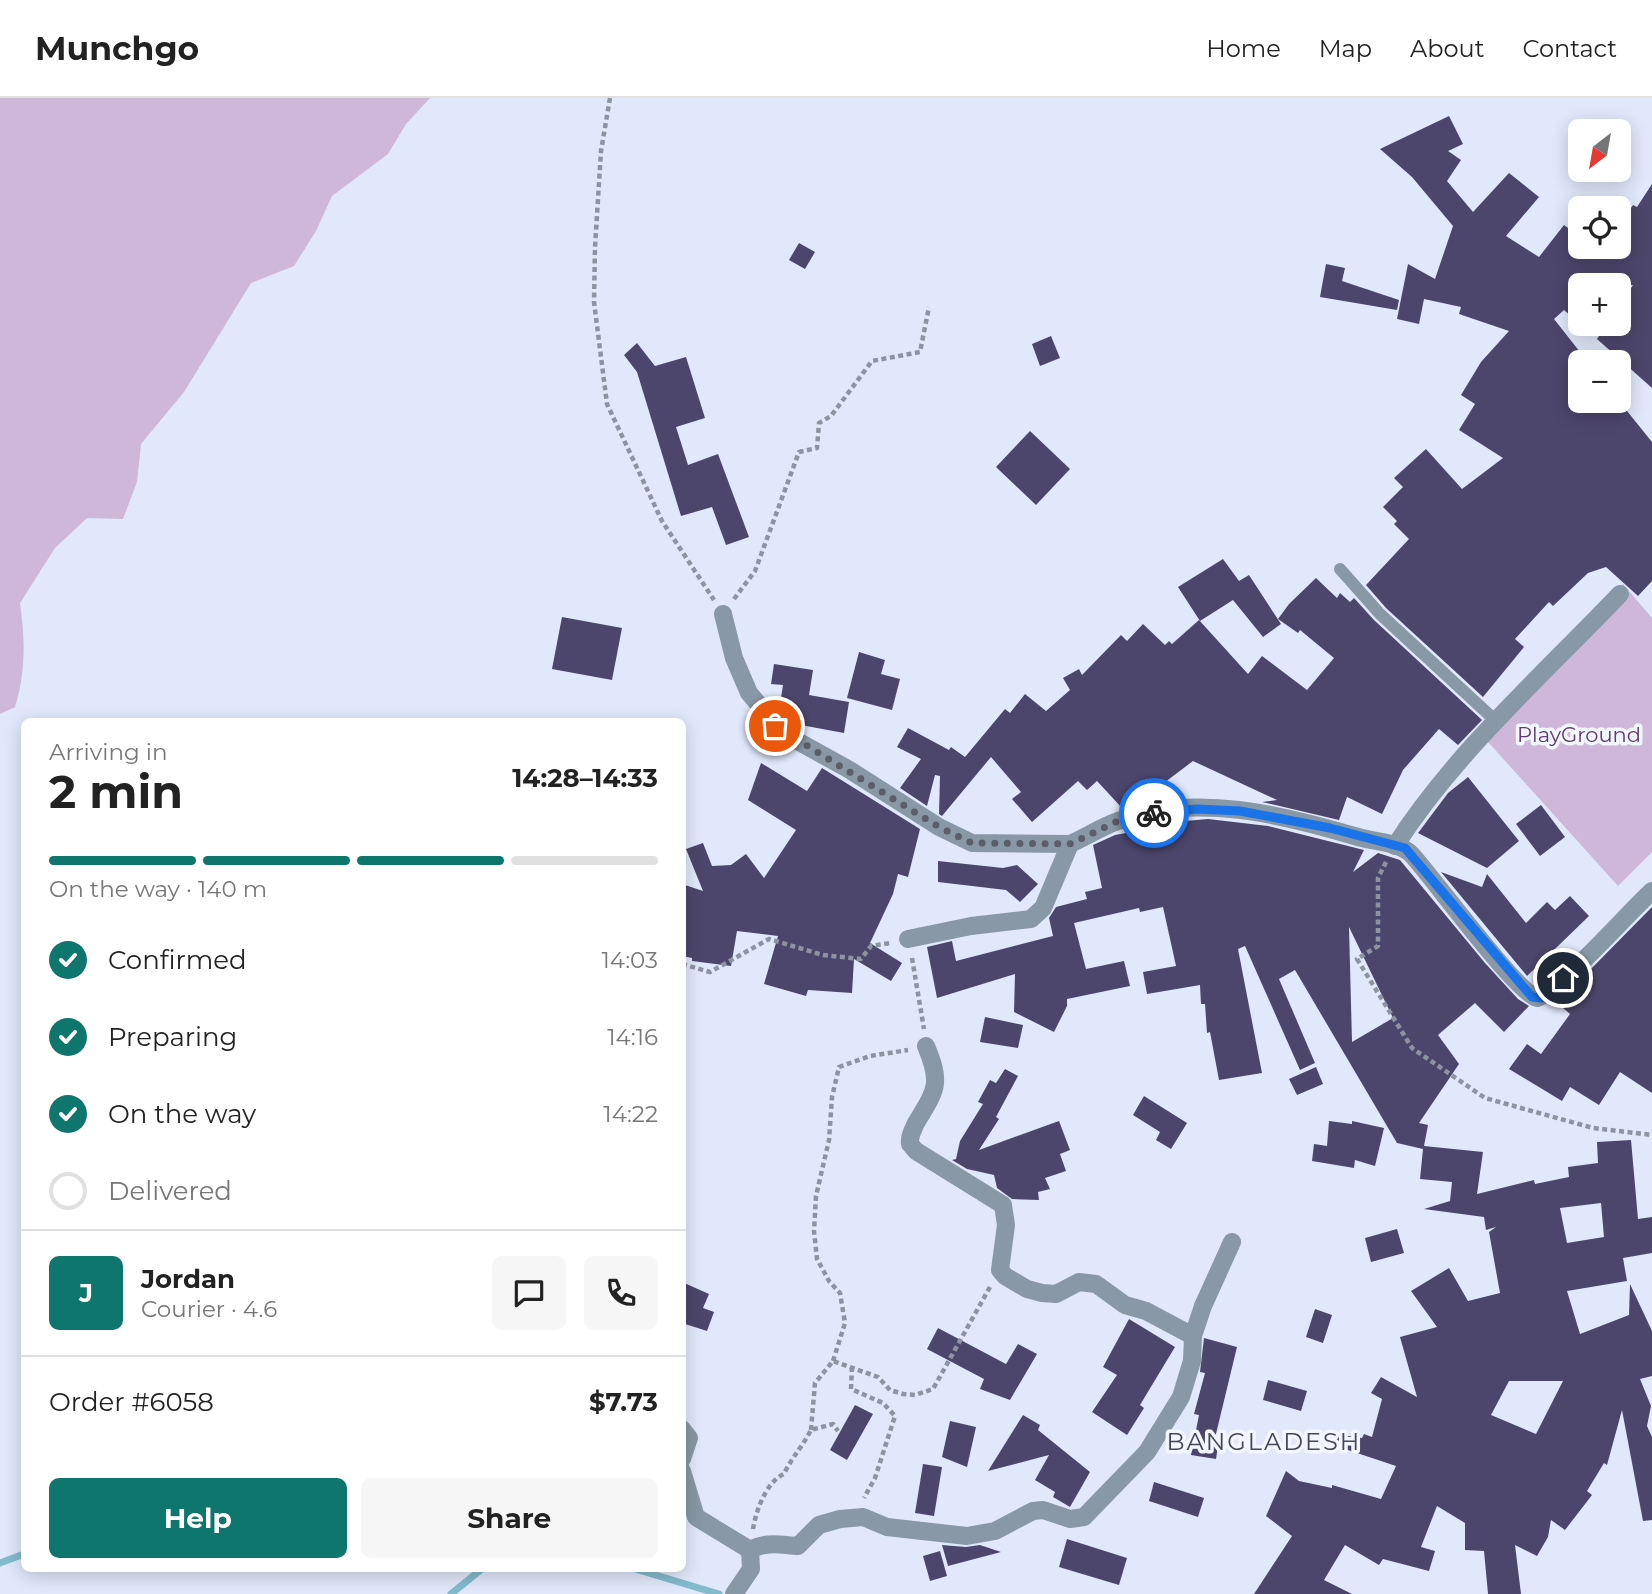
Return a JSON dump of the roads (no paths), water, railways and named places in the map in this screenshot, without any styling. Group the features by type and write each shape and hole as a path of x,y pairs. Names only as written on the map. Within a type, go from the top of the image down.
{"street":[{"path":"1395,846 1414,816 1463,756 1620,594"},
{"path":"723,614 734,658 749,693 783,733 848,769 939,827 972,843 1070,844 1118,821 1147,814 1197,809 1240,811 1280,817 1405,848 1513,977 1536,998 1547,993 1652,891"},
{"path":"908,939 971,926 1031,919 1043,908 1070,844"},
{"path":"926,1046 933,1062 937,1086 914,1127 910,1144 916,1151 1003,1205 1006,1224 1000,1270 1005,1276 1027,1289 1049,1294 1062,1293 1079,1282 1096,1284 1131,1308 1146,1311 1193,1336"},
{"path":"750,1550 776,1543 798,1546 819,1525 852,1518 863,1517 887,1527 967,1536 995,1531 1033,1511 1043,1510 1070,1520 1084,1517 1147,1451 1170,1416 1188,1379 1193,1336 1203,1306 1232,1242"},
{"path":"686,1485 696,1517 750,1550"},
{"path":"735,1592 751,1569 750,1550"}],"lane":[{"path":"1340,569 1380,614 1496,722"}],"waterway":[{"path":"0,1563 21,1555"},
{"path":"451,1594 478,1572"},
{"path":"645,1572 719,1594"}],"district":[{"name":"BANGLADESH","path":"1264,1441"}],"park label":[{"name":"PlayGround","path":"1579,734"}]}
